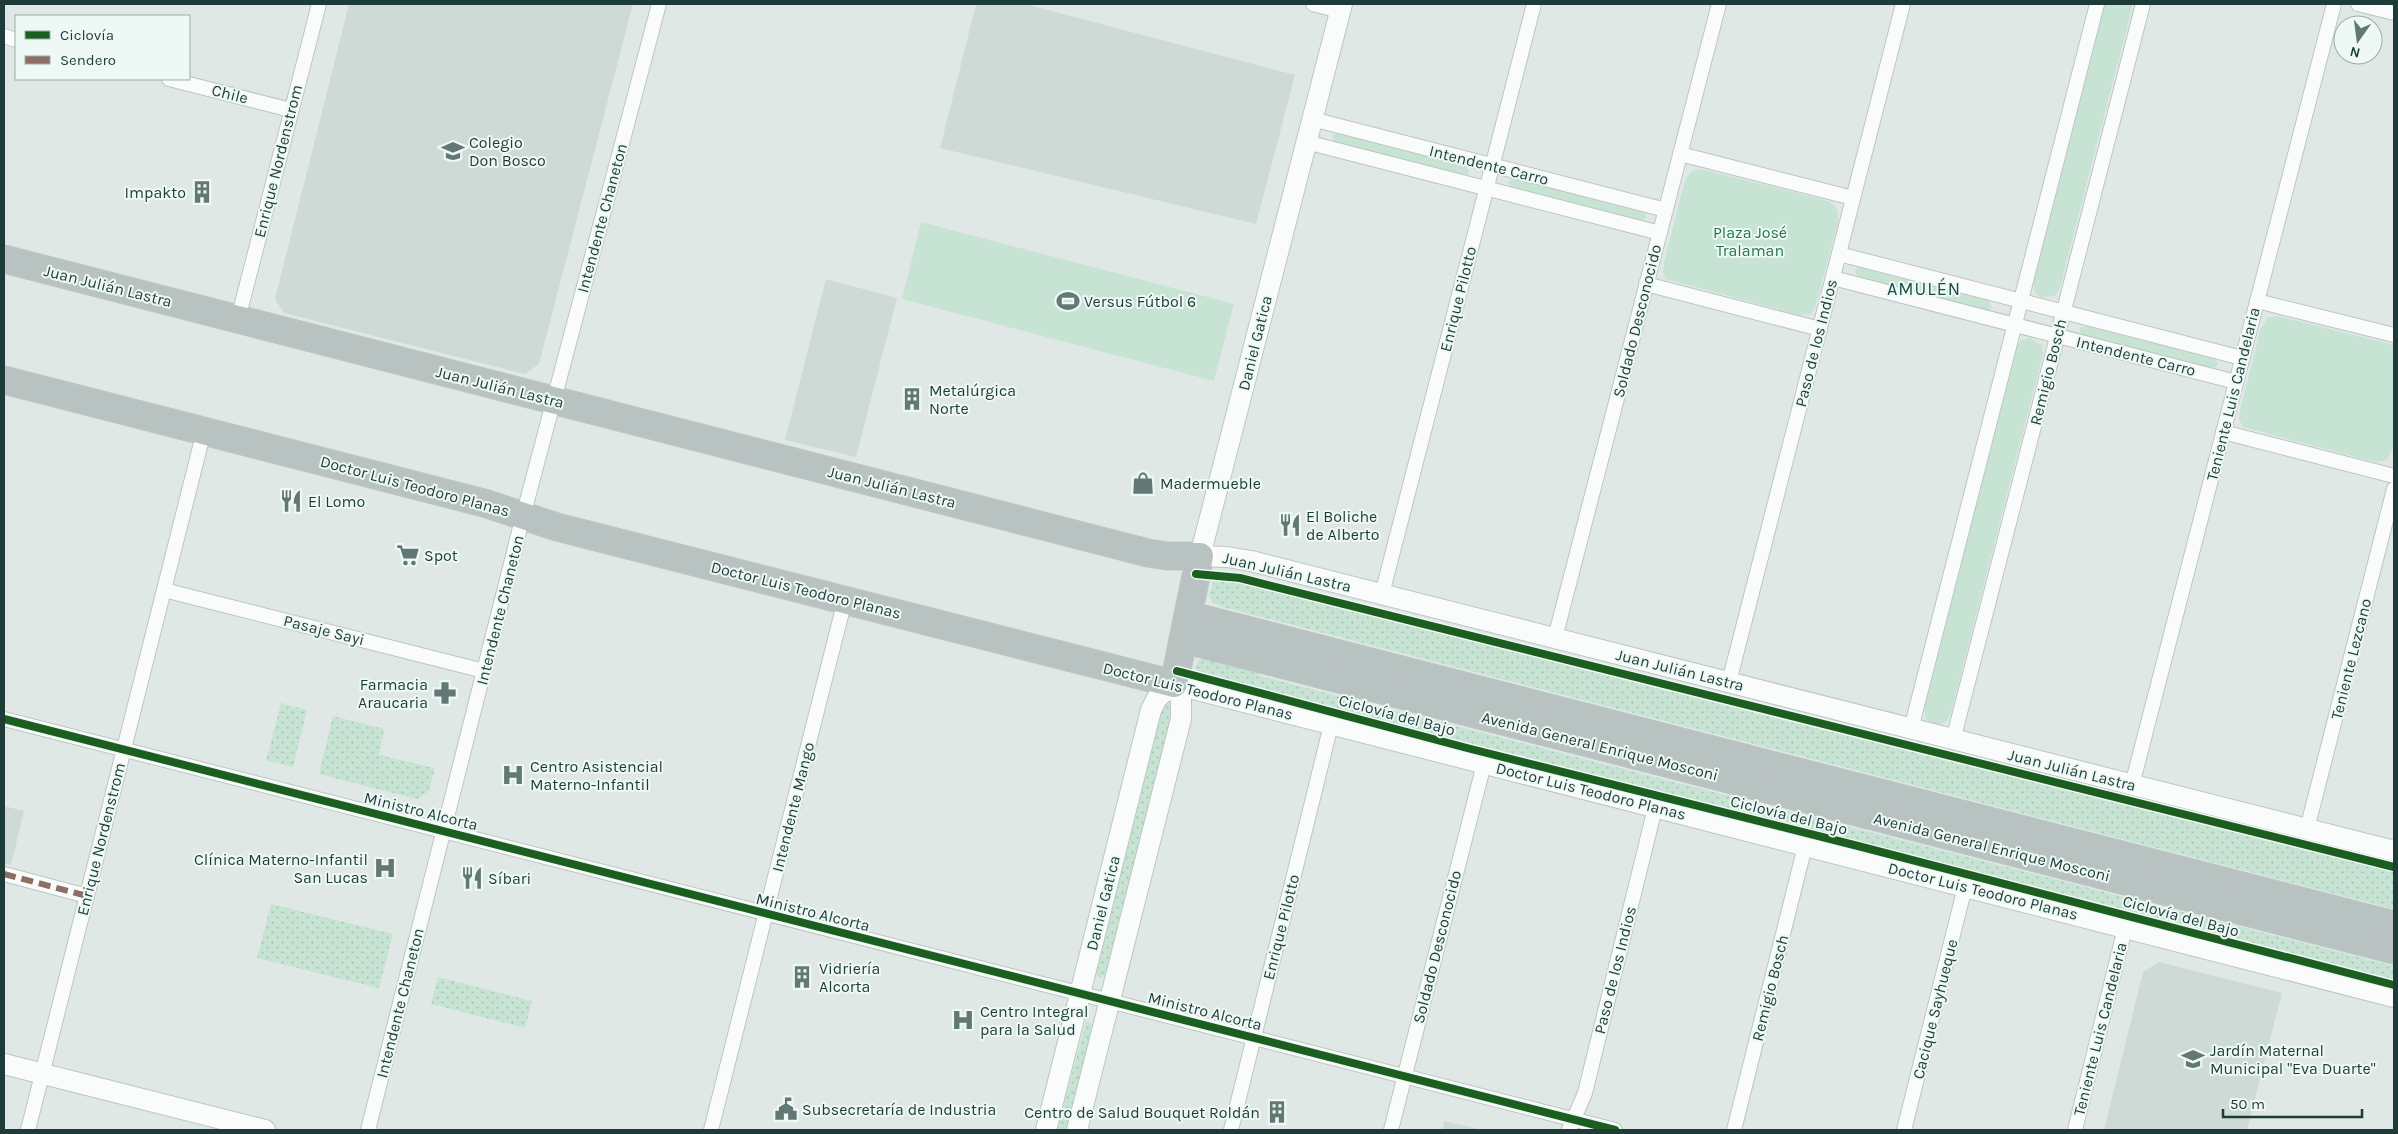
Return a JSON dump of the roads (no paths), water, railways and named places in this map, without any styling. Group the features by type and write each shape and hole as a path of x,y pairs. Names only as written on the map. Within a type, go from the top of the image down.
{"highway":[{"name":"Juan Julián Lastra","path":"4,259 1148,553 1167,556 1200,556"},
{"name":"Doctor Luis Teodoro Planas","path":"4,380 484,503 523,516 1174,684"},
{"name":"Daniel Gatica","path":"1174,684 1200,556"},
{"name":"Avenida General Enrique Mosconi","path":"1186,627 2394,925"},
{"name":"Avenida General Enrique Mosconi","path":"1186,627 2394,950"}],"street":[{"name":"Enrique Nordenstrom","path":"238,319 319,4"},
{"name":"Intendente Chaneton","path":"368,1130 523,516 658,4"},
{"path":"1313,4 1341,7"},
{"name":"Enrique Pilotto","path":"1382,594 1534,4"},
{"name":"Soldado Desconocido","path":"1555,638 1719,4"},
{"name":"Paso de los Indios","path":"1728,682 1903,4"},
{"path":"1911,729 2097,4"},
{"name":"Remigio Bosch","path":"1954,740 2143,4"},
{"name":"Teniente Luis Candelaria","path":"2132,785 2334,4"},
{"path":"2358,4 2394,13"},
{"name":"Daniel Gatica","path":"1200,556 1341,7"},
{"name":"Chile","path":"173,80 291,110"},
{"name":"Intendente Carro","path":"1312,119 1666,210"},
{"name":"Intendente Carro","path":"1306,142 1660,234"},
{"path":"1680,154 1853,198"},
{"name":"Intendente Carro","path":"1839,254 2242,358"},
{"name":"Intendente Carro","path":"1833,278 2236,382"},
{"path":"1646,284 1820,329"},
{"path":"2257,300 2394,335"},
{"name":"Enrique Nordenstrom","path":"28,1130 204,431"},
{"path":"2223,432 2394,476"},
{"name":"Teniente Lezcano","path":"2307,829 2394,488"},
{"name":"Juan Julián Lastra","path":"1200,556 1227,557 1251,561 2394,852"},
{"name":"Pasaje Sayi","path":"164,590 484,671"},
{"name":"Intendente Mango","path":"711,1130 845,600"},
{"name":"Daniel Gatica","path":"1046,1130 1152,710 1158,698 1174,684 1181,699 1182,712 1077,1130"},
{"name":"Doctor Luis Teodoro Planas","path":"1174,684 2394,997"},
{"name":"Ministro Alcorta","path":"4,719 1404,1076 1572,1125 1615,1130"},
{"name":"Enrique Pilotto","path":"1231,1130 1331,724"},
{"name":"Soldado Desconocido","path":"1391,1130 1484,764"},
{"name":"Paso de los Indios","path":"1572,1125 1585,1093 1655,808"},
{"name":"Remigio Bosch","path":"1734,1130 1805,846"},
{"path":"4,874 87,896"},
{"name":"Cacique Sayhueque","path":"1904,1130 1965,887"},
{"name":"Teniente Luis Candelaria","path":"2075,1130 2125,928"},
{"path":"4,1064 264,1130"}],"place":[{"name":"Colegio Don Bosco","path":"453,151"},
{"name":"Impakto","path":"202,192"},
{"name":"Versus Fútbol 6","path":"1068,301"},
{"name":"Metalúrgica Norte","path":"912,399"},
{"name":"Madermueble","path":"1143,483"},
{"name":"El Lomo","path":"291,501"},
{"name":"El Boliche de Alberto","path":"1290,525"},
{"name":"Spot","path":"408,555"},
{"name":"Farmacia Araucaria","path":"445,693"},
{"name":"Centro Asistencial Materno-Infantil","path":"513,775"},
{"name":"Clínica Materno-Infantil San Lucas","path":"385,868"},
{"name":"Síbari","path":"472,878"},
{"name":"Vidriería Alcorta","path":"802,977"},
{"name":"Centro Integral para la Salud","path":"963,1020"},
{"name":"Jardín Maternal Municipal \"Eva Duarte\"","path":"2193,1059"},
{"name":"Subsecretaría de Industria","path":"786,1109"},
{"name":"Centro de Salud Bouquet Roldán","path":"1277,1112"}],"district":[{"name":"AMULÉN","path":"1924,289"}],"park label":[{"name":"Plaza José Tralaman","path":"1750,241"}]}
